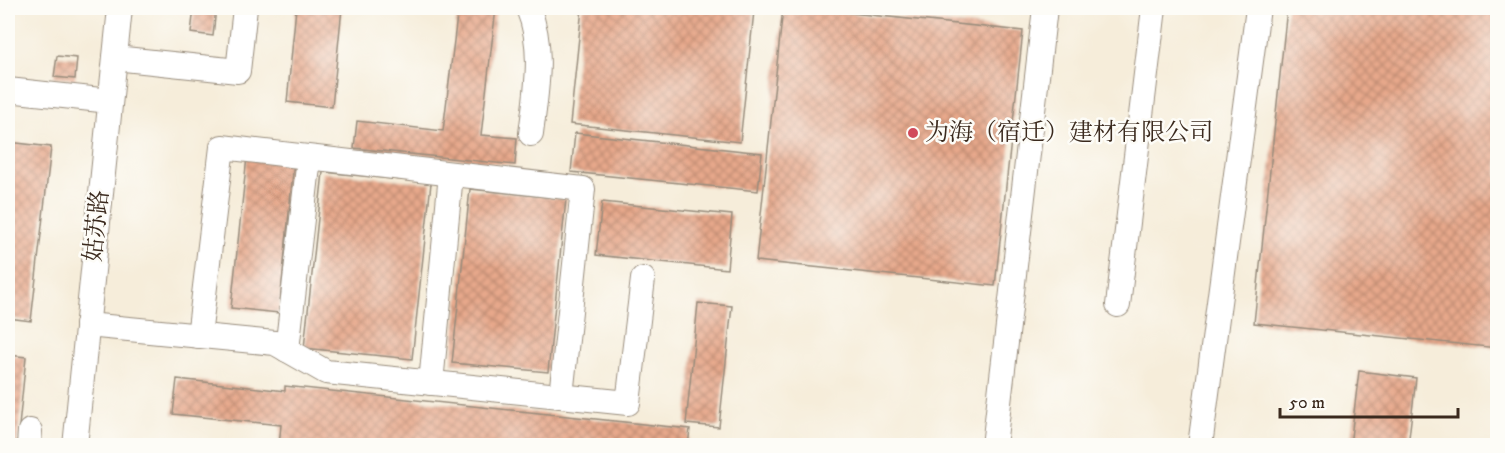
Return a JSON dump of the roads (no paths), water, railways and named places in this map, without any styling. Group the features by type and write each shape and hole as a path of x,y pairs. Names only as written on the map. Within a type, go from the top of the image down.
{"street":[{"name":"姑苏路","path":"75,445 120,8"},
{"path":"115,58 238,71 245,8"},
{"path":"528,8 538,41 537,80 531,134"},
{"path":"994,446 1045,8"},
{"path":"1118,304 1154,8"},
{"path":"1200,446 1258,8"},
{"path":"8,90 110,101"},
{"path":"199,336 222,147 583,189 561,396"},
{"path":"287,350 309,158"},
{"path":"431,383 451,174"},
{"path":"87,325 275,343 326,372 628,402 643,279"},
{"path":"75,445 81,446"}],"place":[{"name":"为海（宿迁）建材有限公司","path":"913,133"}]}
